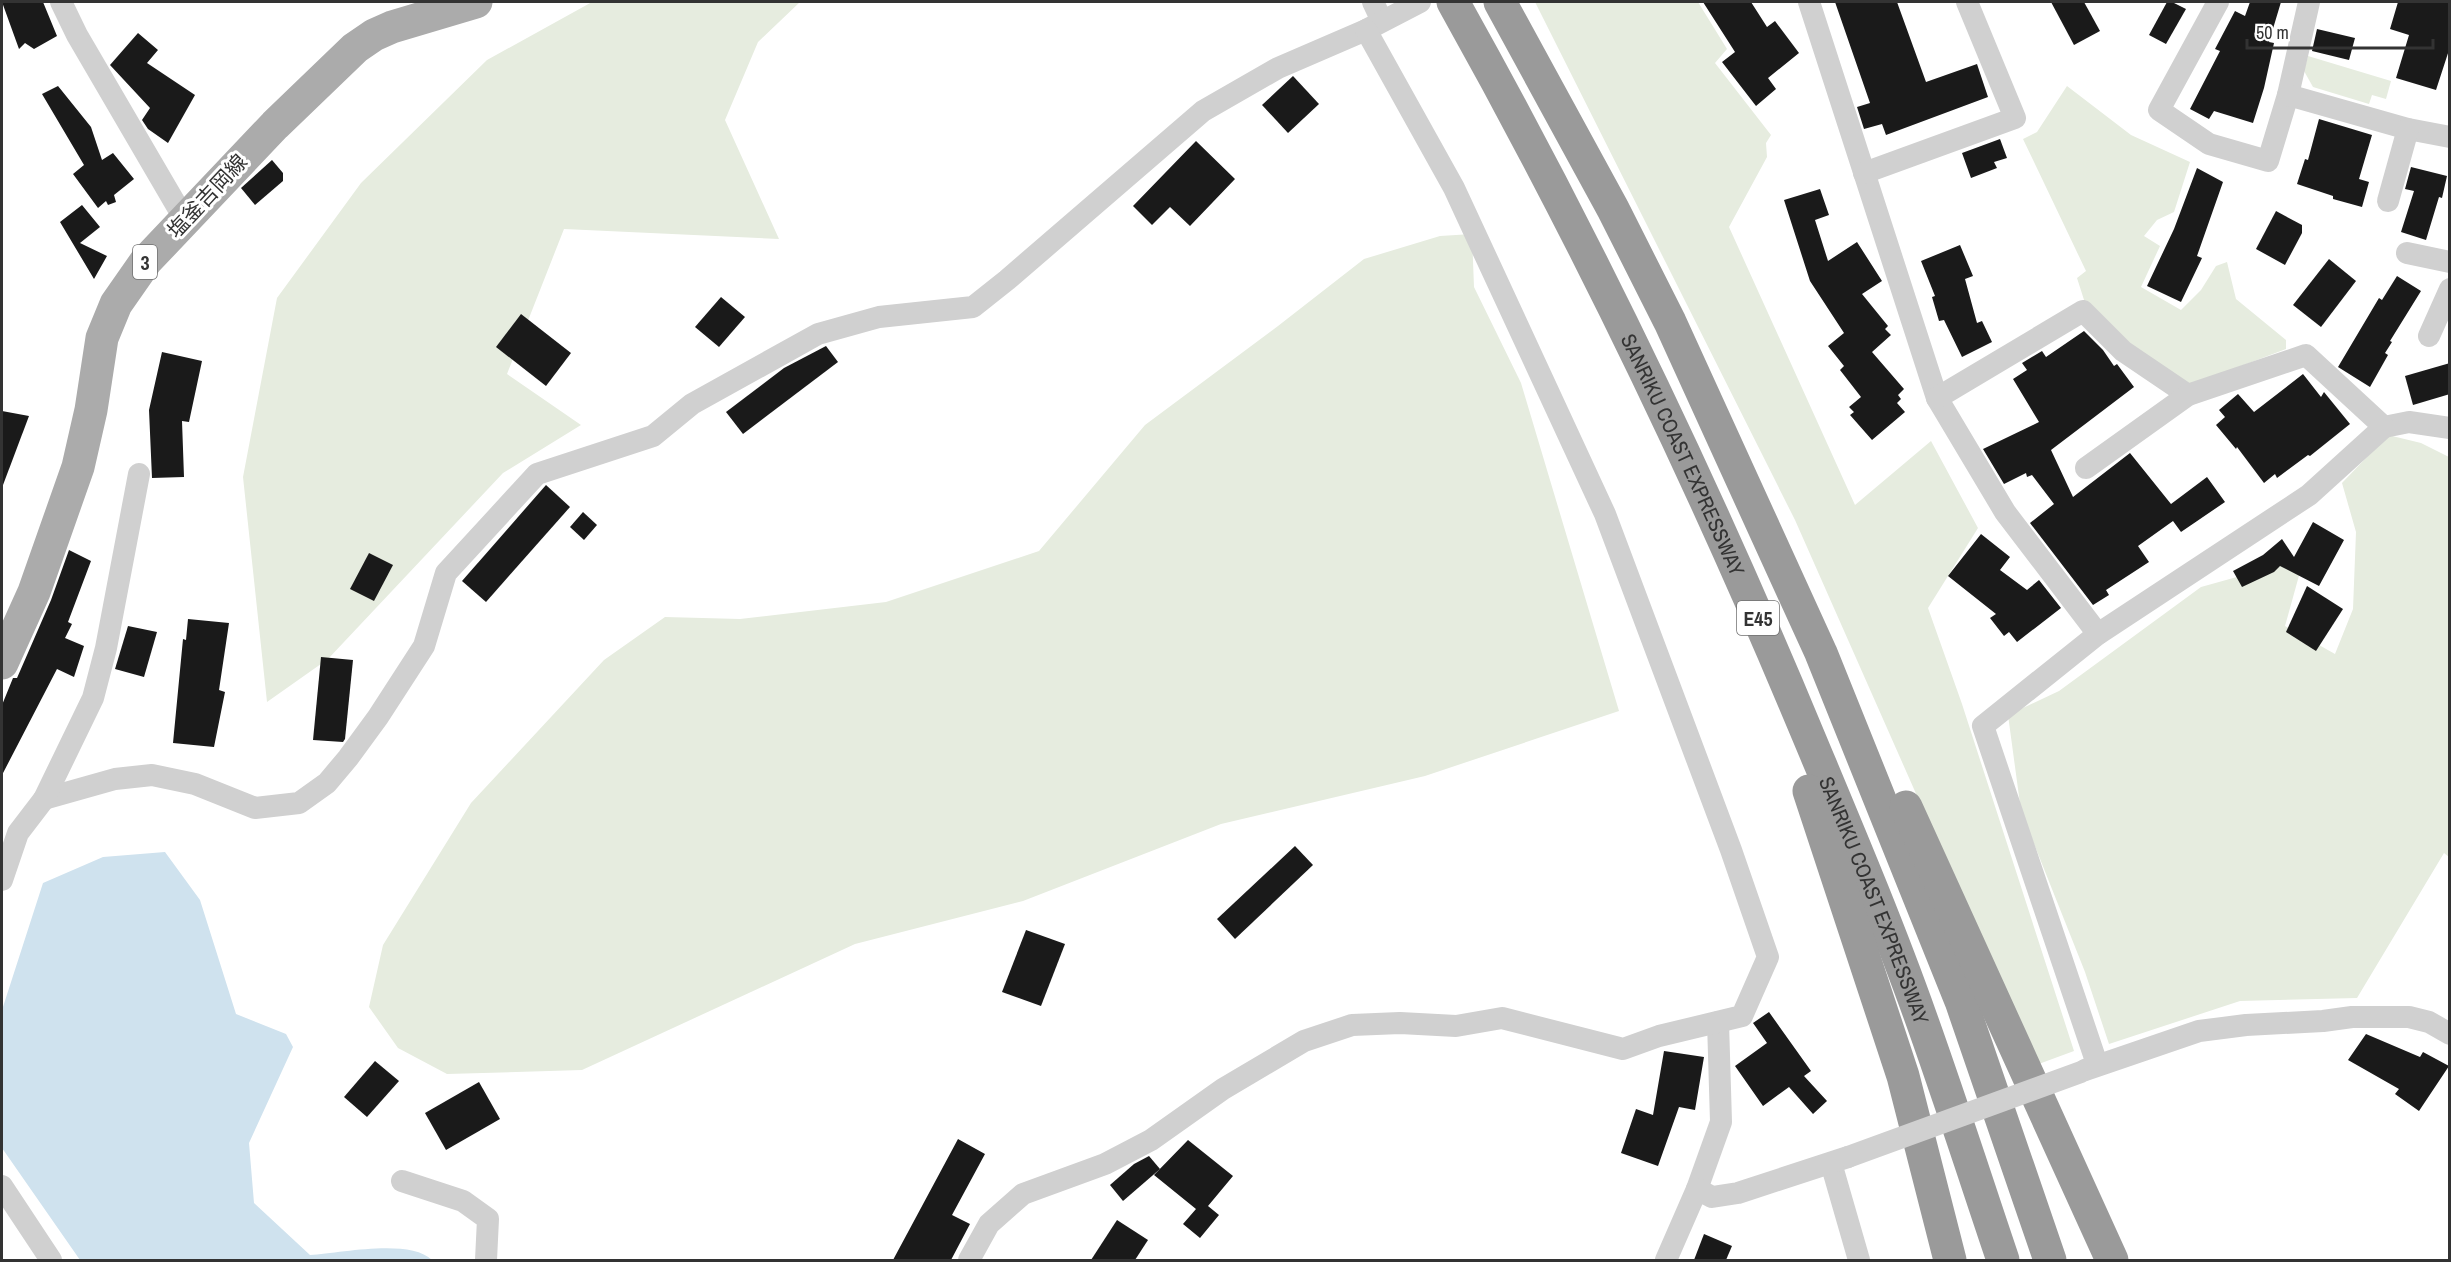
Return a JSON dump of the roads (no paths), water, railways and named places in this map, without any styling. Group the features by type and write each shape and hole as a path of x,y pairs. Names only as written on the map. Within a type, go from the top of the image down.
{"highway":[{"name":"SANRIKU COAST EXPRESSWAY","path":"1454,2 1574,226 1702,489 1781,670 1852,839 1920,1016 2003,1260"},
{"name":"SANRIKU COAST EXPRESSWAY","path":"1500,2 1613,209 1665,312 1821,653 1961,1001 2050,1260"},
{"path":"1731,456 1920,836 2112,1260"},
{"path":"1702,489 1824,832 1903,1076 1950,1260"}],"main road":[{"name":"塩釜吉岡線","path":"2,663 34,592 78,467 91,410 102,338 117,304 146,261 275,125 355,48 374,35 392,27 476,2"}],"street":[{"path":"61,2 77,35 185,220"},
{"path":"44,799 115,779 152,775 195,784 255,808 298,803 327,783 348,758 424,646 446,573 537,474 653,436 692,404 818,334 879,317 973,307 1203,111 1278,68 1379,17 1420,2"},
{"path":"1809,2 1937,398 2005,512 2098,634"},
{"path":"1864,173 2015,118 1967,2"},
{"path":"2218,2 2159,110 2210,144 2268,161 2288,95 2309,2"},
{"path":"969,1260 989,1224 1023,1194 1105,1164 1151,1140 1223,1089 1304,1041 1352,1025 1400,1023 1456,1026 1502,1018 1623,1049 1659,1036 1742,1016 1768,957 1731,850 1605,514 1454,188 1379,17"},
{"path":"2288,95 2408,129 2450,137"},
{"path":"2388,201 2408,129"},
{"path":"2407,253 2450,262"},
{"path":"2429,336 2450,289"},
{"path":"1937,398 2082,311 2123,351 2188,395"},
{"path":"2086,468 2188,395 2306,355 2384,427"},
{"path":"2089,1068 1983,726 2098,634 2309,495 2384,427 2409,422 2450,428"},
{"path":"2,880 18,833 44,799 93,698 106,648 139,474"},
{"path":"1697,1189 1713,1197 1738,1193 1840,1160 2089,1068 2199,1031 2246,1024 2323,1021 2352,1017 2409,1017 2429,1022 2450,1034"},
{"path":"1666,1260 1697,1189 1721,1122 1718,1022"},
{"path":"1840,1160 1859,1260"},
{"path":"402,1181 463,1201 488,1219 486,1260"},
{"path":"2,1186 51,1260"}],"water":[{"path":"165,852 200,900 236,1014 286,1034 293,1047 249,1143 254,1203 310,1255 392,1248 422,1253 432,1260 80,1260 2,1148 2,1010 43,883 103,857"}]}
